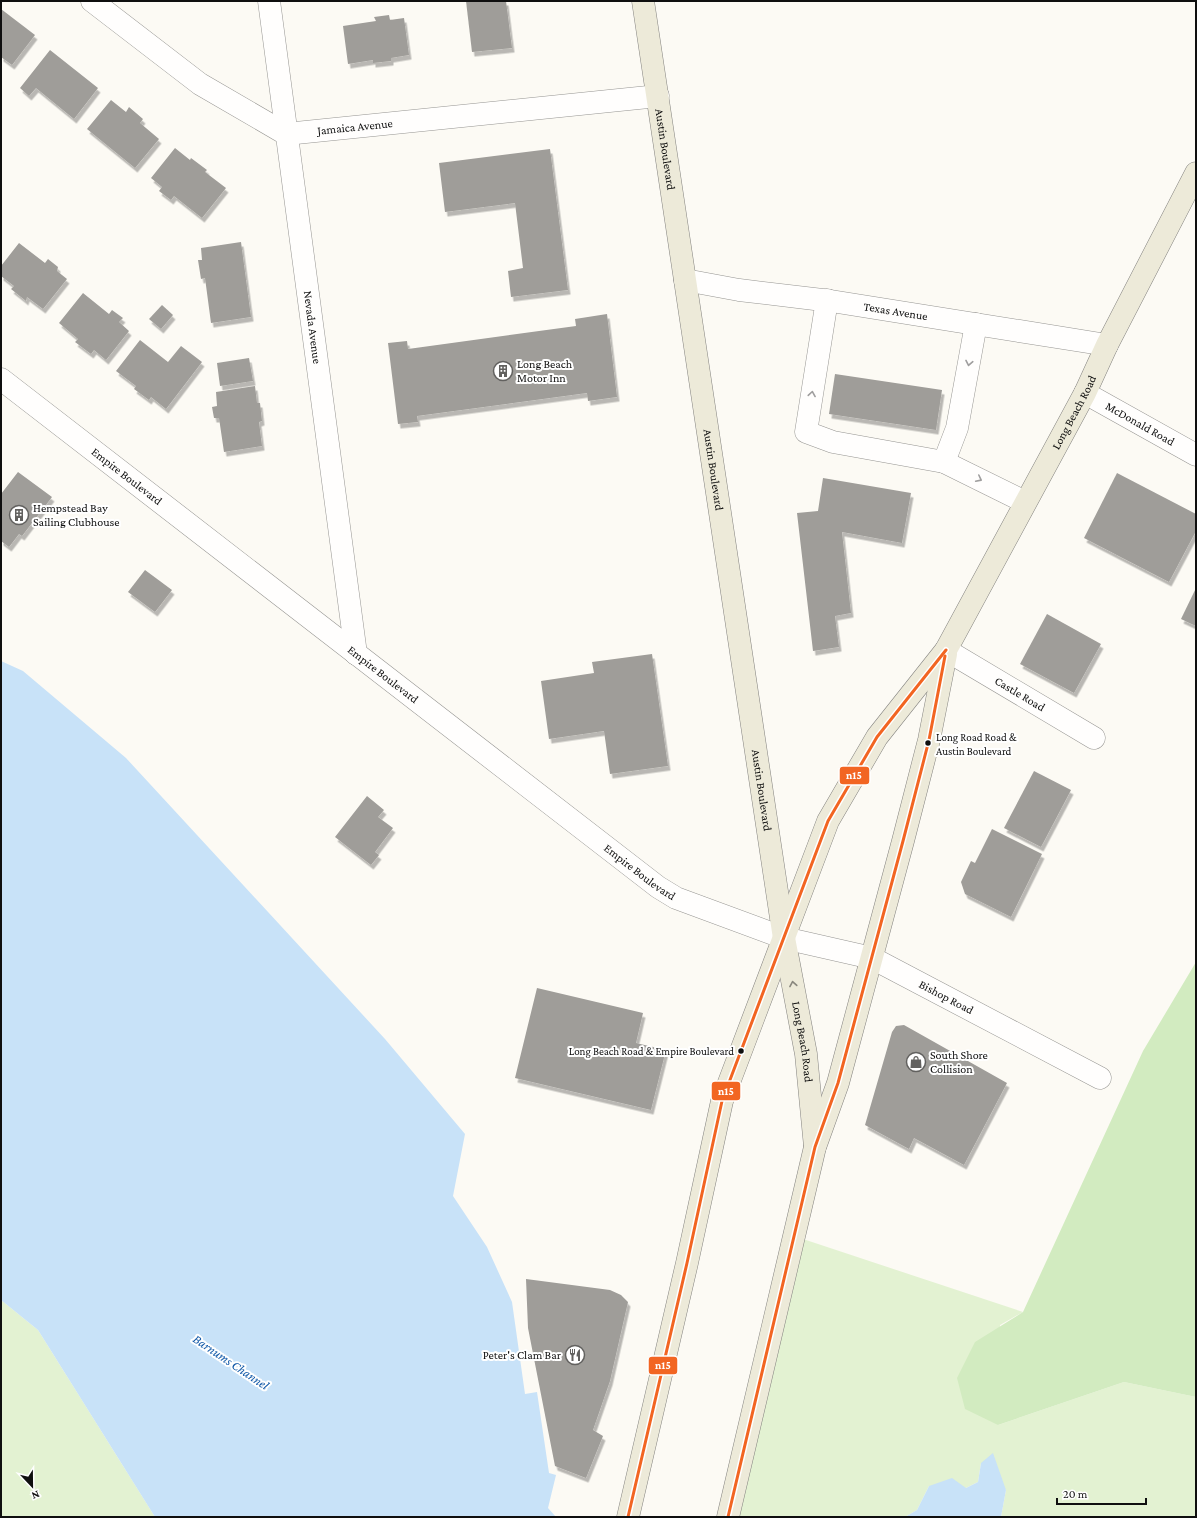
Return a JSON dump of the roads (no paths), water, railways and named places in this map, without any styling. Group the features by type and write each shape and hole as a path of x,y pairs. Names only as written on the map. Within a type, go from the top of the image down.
{"main road":[{"name":"Austin Boulevard","path":"643,1 784,938"},
{"name":"Long Beach Road","path":"628,1514 687,1262 722,1101 828,821 877,737 946,650 1085,393 1107,345 1196,173"},
{"name":"Long Beach Road","path":"728,1517 815,1147 838,1083 872,958 929,740 946,650"},
{"name":"Long Beach Road","path":"784,938 806,1054 815,1147"}],"street":[{"path":"92,1 200,84 286,134"},
{"name":"Nevada Avenue","path":"269,1 356,654"},
{"name":"Jamaica Avenue","path":"286,134 658,96"},
{"name":"Texas Avenue","path":"684,280 739,290 827,300 1107,345"},
{"path":"827,300 806,432 833,442 944,462 1025,502"},
{"path":"944,462 957,428 976,324"},
{"name":"Empire Boulevard","path":"1,379 658,887 676,898 784,938"},
{"name":"McDonald Road","path":"1085,393 1196,455"},
{"name":"Castle Road","path":"946,650 1094,738"},
{"name":"Bishop Road","path":"784,938 872,958 1100,1078"}],"water":[{"name":"Barnums Channel","path":"1,661 23,671 126,758 385,1039 465,1134 453,1196 487,1247 512,1302 525,1394 537,1392 549,1473 556,1475 548,1508 556,1517 155,1517 38,1330 1,1300"},
{"path":"993,1453 1006,1490 1001,1517 905,1517 917,1510 929,1486 952,1478 966,1488 978,1482 981,1463"}],"place":[{"name":"Long Beach Motor Inn","path":"503,371"},
{"name":"Hempstead Bay Sailing Clubhouse","path":"19,515"},
{"name":"Long Road Road & Austin Boulevard","path":"928,743"},
{"name":"Long Beach Road & Empire Boulevard","path":"741,1051"},
{"name":"South Shore Collision","path":"916,1062"},
{"name":"Peter's Clam Bar","path":"575,1355"}]}
